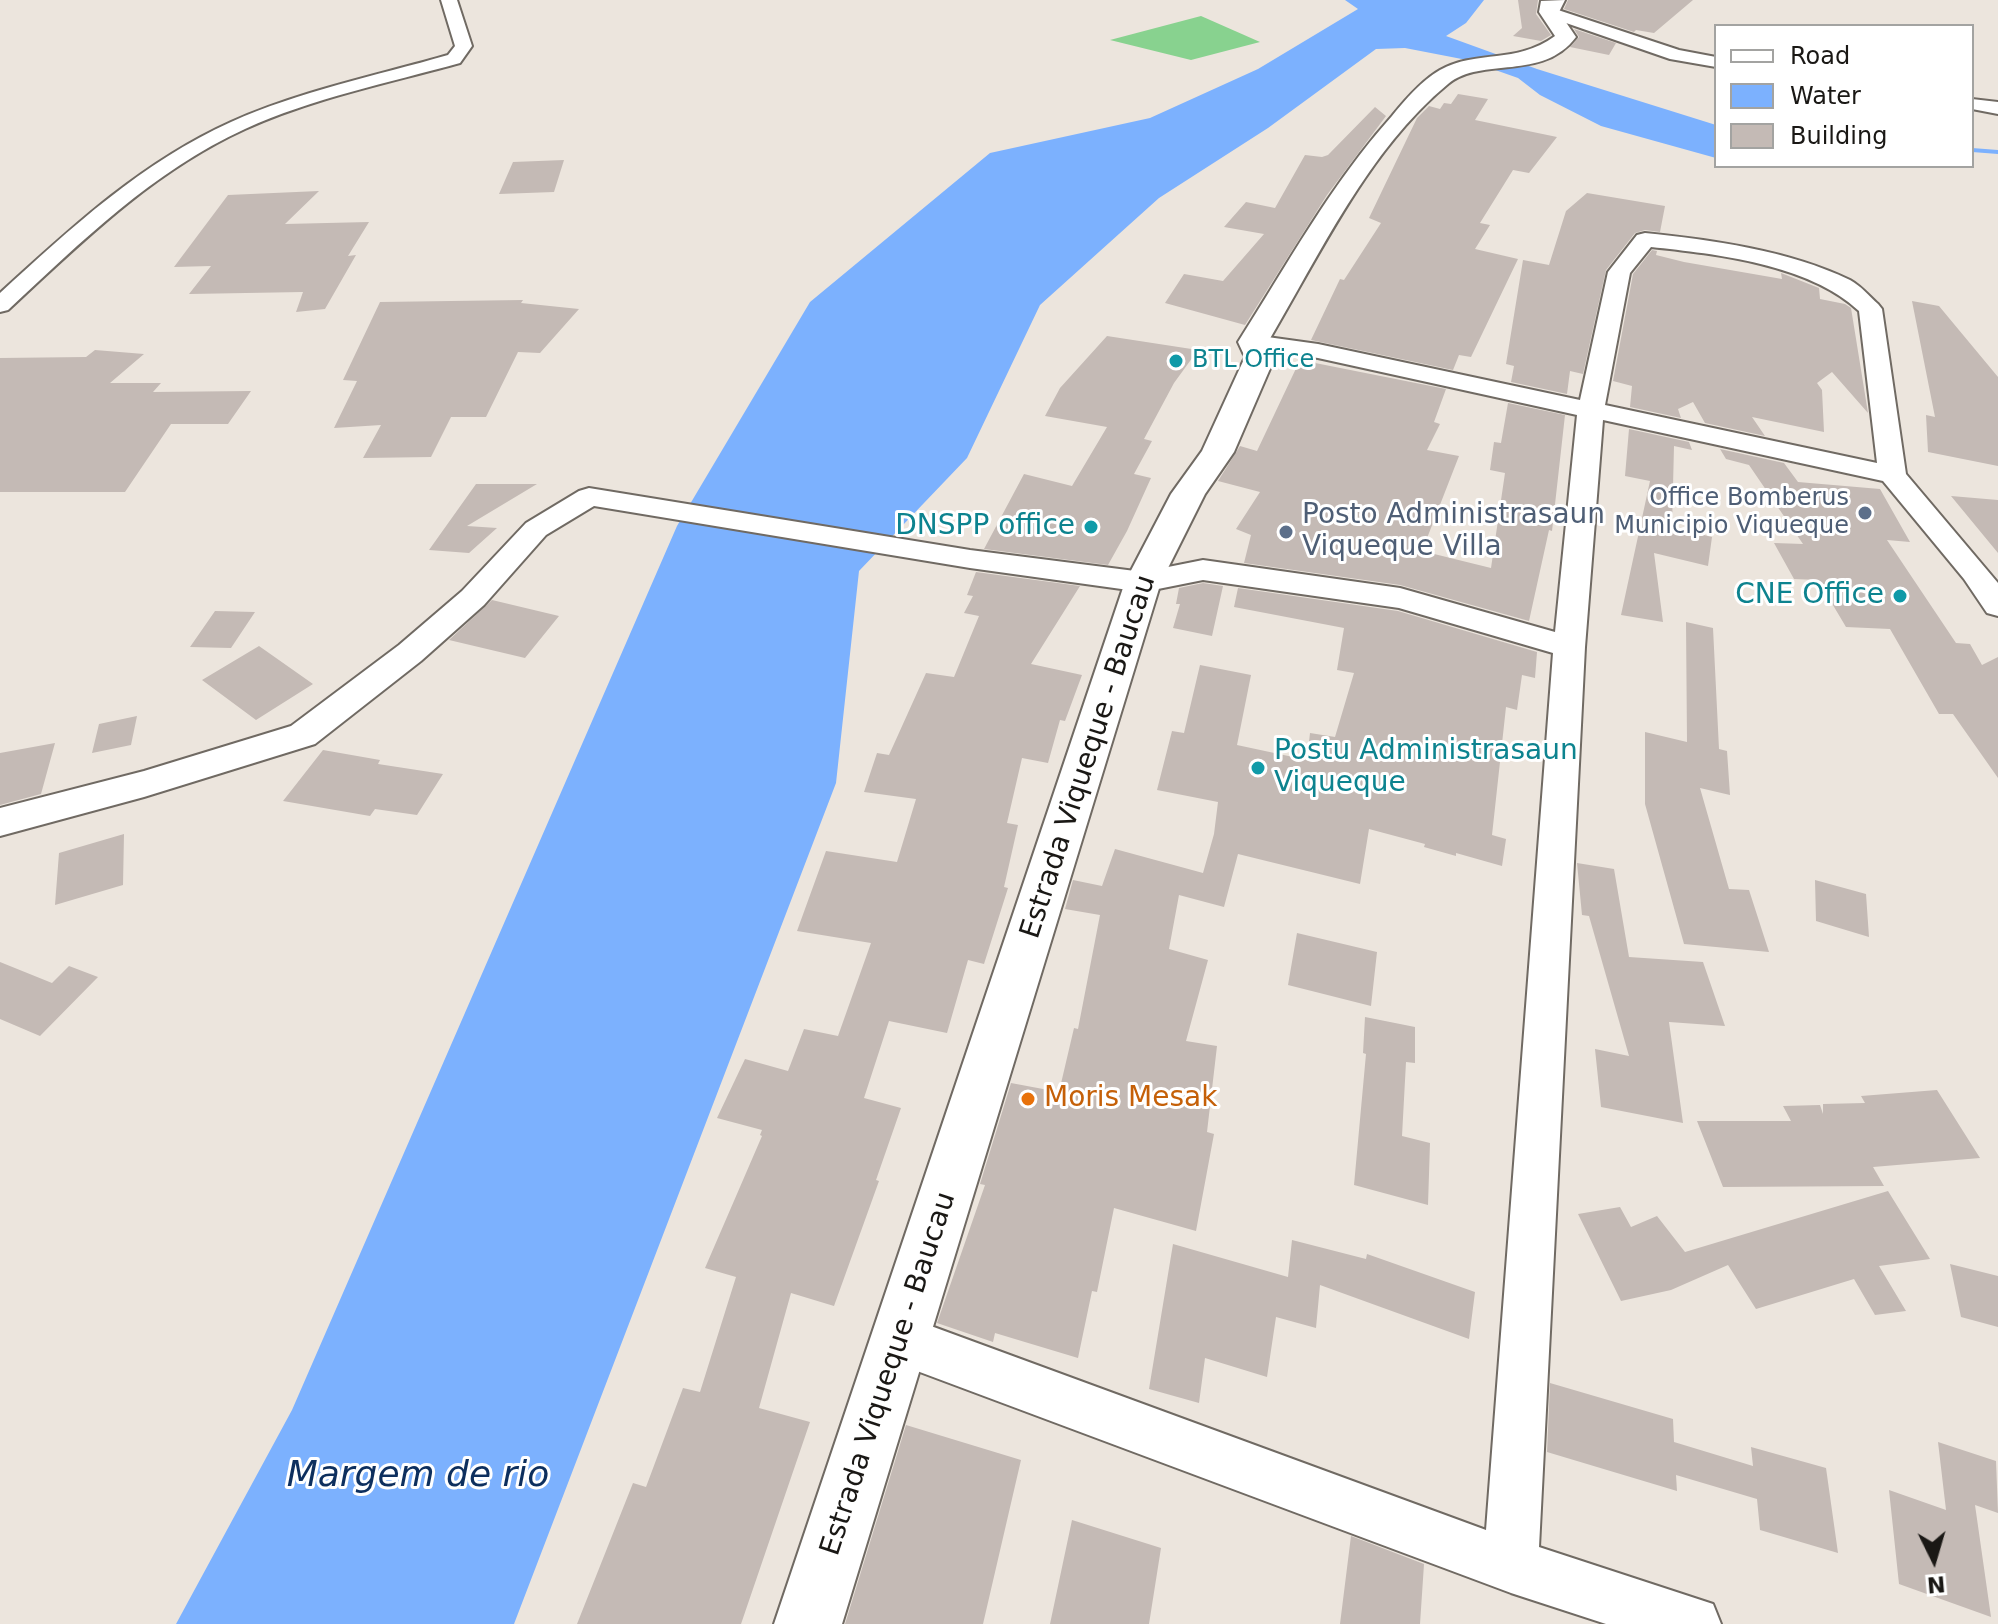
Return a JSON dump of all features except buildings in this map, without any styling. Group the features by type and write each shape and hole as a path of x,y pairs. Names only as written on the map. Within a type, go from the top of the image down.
{"main road":[{"name":"Estrada Viqueque - Baucau","path":"808,1624 1143,582 1188,494 1218,452 1260,357 1253,342 1359,173 1390,131 1443,77 1479,66 1524,60 1553,48 1566,37 1552,6"}],"street":[{"path":"0,305 88,222 140,182 211,138 297,103 454,59 464,46 449,0"},
{"path":"1552,6 1676,55 1714,62"},
{"path":"1974,104 1998,108"},
{"path":"1511,1566 1569,647 1591,409 1619,272 1645,240 1706,246 1844,286 1870,309 1892,475 1975,572 1998,606"},
{"path":"1253,342 1318,351 1892,475"},
{"path":"0,822 144,784 303,735 410,653 463,607 536,529 589,497 970,559 1143,582 1203,570 1400,598 1569,647"},
{"path":"901,1340 1511,1566 1693,1624"}],"green space":[{"path":"1201,16 1260,42 1191,60 1110,40"}],"water":[{"name":"Margem de rio","path":"1345,0 1484,0 1466,23 1446,36 1537,69 1714,124 1714,157 1601,126 1540,95 1518,78 1467,60 1405,48 1376,49 1268,128 1159,198 1040,305 967,458 859,571 836,783 514,1624 176,1624 292,1410 677,526 810,302 990,153 1150,118 1258,69 1358,9"}],"waterway":[{"path":"1974,150 1998,152"}],"place":[{"name":"BTL Office","path":"1176,361"},
{"name":"Office Bomberus Municipio Viqueque","path":"1865,513"},
{"name":"DNSPP office","path":"1091,527"},
{"name":"Posto Administrasaun Viqueque Villa","path":"1286,532"},
{"name":"CNE Office","path":"1900,596"},
{"name":"Postu Administrasaun Viqueque","path":"1258,768"},
{"name":"Moris Mesak","path":"1028,1099"}]}
